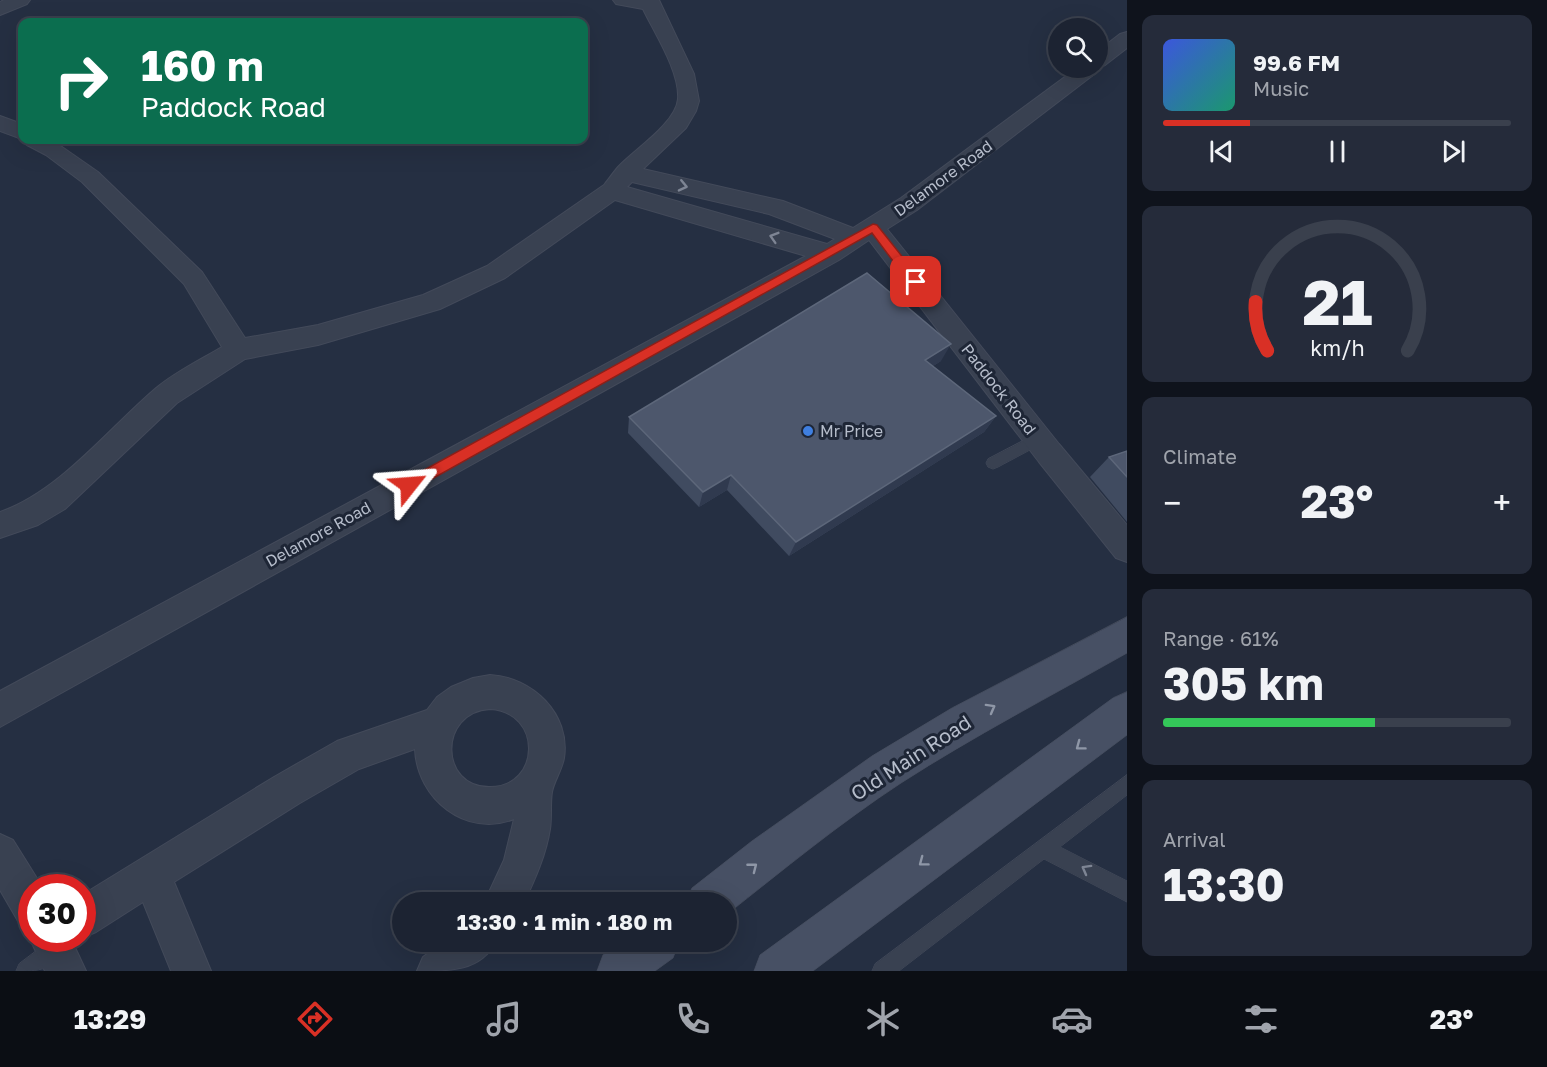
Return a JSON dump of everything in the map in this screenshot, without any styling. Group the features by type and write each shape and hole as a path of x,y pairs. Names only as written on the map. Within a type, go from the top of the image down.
{"main road":[{"name":"Old Main Road","path":"721,892 886,770 966,722 1127,634"},
{"path":"776,971 1127,711"},
{"path":"619,971 644,952"}],"street":[{"path":"0,9 20,0"},
{"path":"0,525 27,516 54,500 167,395 238,350 318,335 431,302 496,272 619,182 678,123 684,114 689,98 674,51 650,2 623,0"},
{"path":"1108,53 1127,38"},
{"name":"Delamore Road","path":"0,710 830,254 967,162 1077,78"},
{"path":"0,123 18,130"},
{"path":"43,144 90,177 193,278 238,350"},
{"path":"619,182 775,207 864,233"},
{"path":"619,182 830,254"},
{"name":"Paddock Road","path":"864,233 1127,548"},
{"path":"493,691 508,693 523,700 543,723 547,739 547,755 542,771 533,785 520,797 504,804 488,807 471,804 456,797 444,785 437,771 434,755 435,739 440,723 450,710 477,693 493,691"},
{"path":"96,909 287,790 350,754 440,723"},
{"path":"508,892 531,836 535,811 533,785"},
{"path":"0,853 18,883"},
{"path":"152,875 191,971"},
{"path":"437,971 463,952"}],"lane":[{"path":"993,463 1038,439"},
{"path":"882,971 1127,784"},
{"path":"1043,849 1075,863 1127,892"}],"building":[{"path":"867,273 951,344 925,360 996,416 796,542 731,475 703,492 629,417"},
{"path":"1127,451 1127,477 1109,457"}],"place":[{"name":"Mr Price","path":"808,431"}],"route":[{"path":"409,485 830,254 873,228 916,282"}]}
